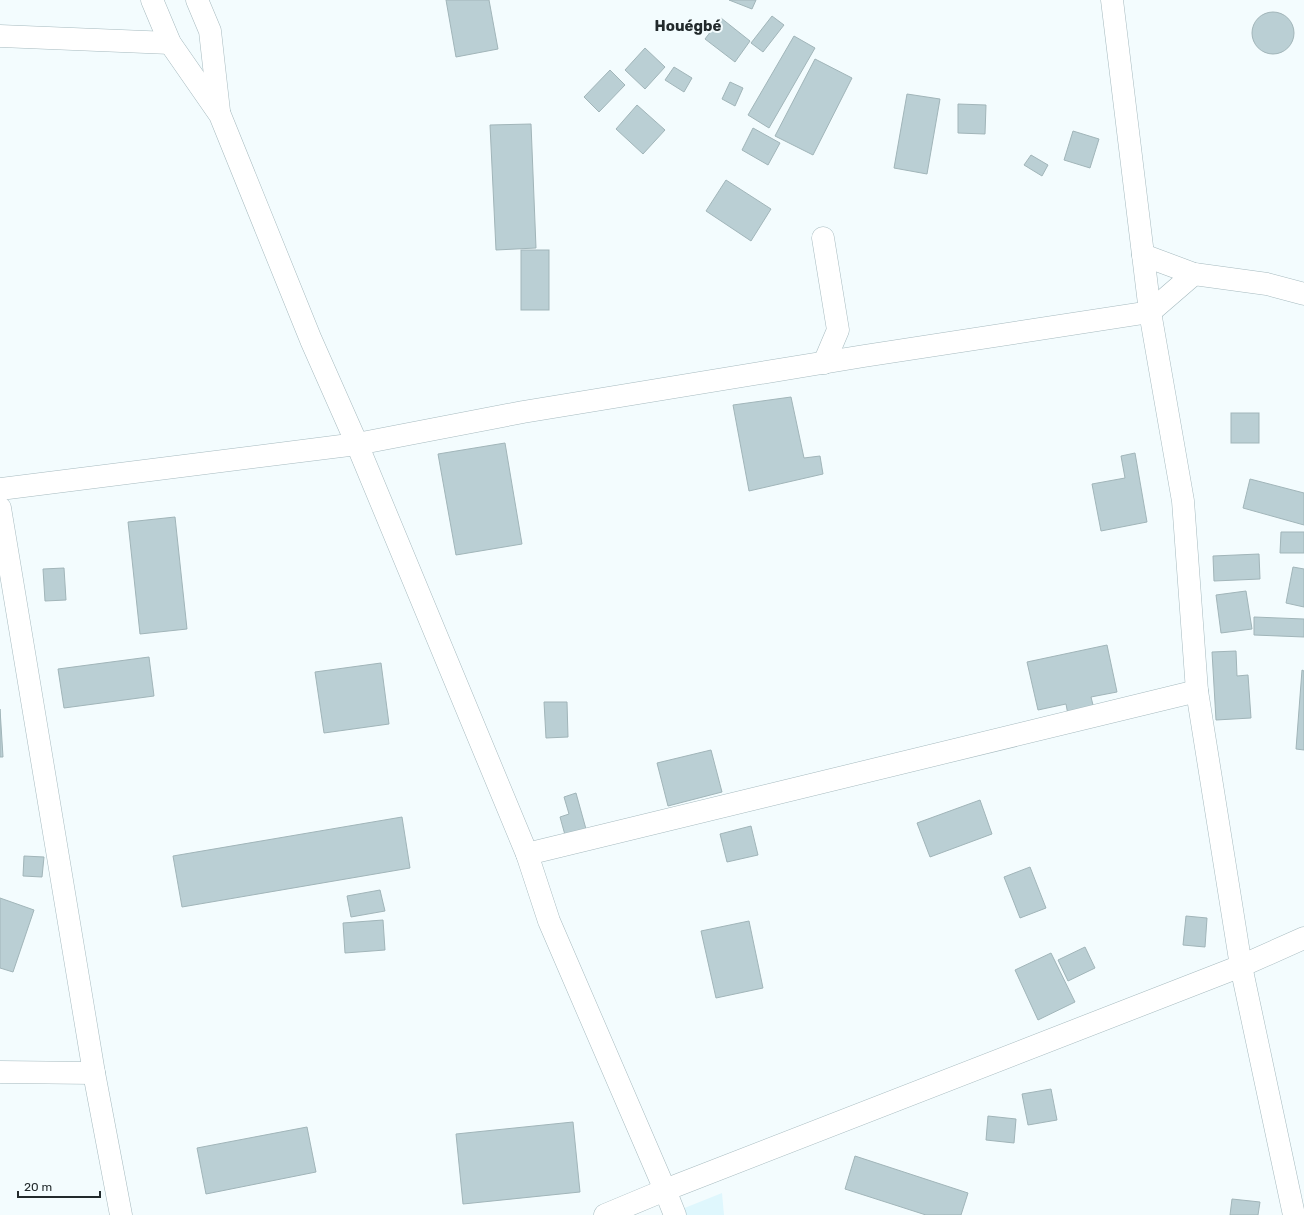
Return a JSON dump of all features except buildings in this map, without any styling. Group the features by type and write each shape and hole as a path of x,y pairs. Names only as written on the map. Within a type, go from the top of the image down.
{"street":[{"path":"152,0 170,43 220,115 311,340 357,444 527,854 549,921 676,1215"},
{"path":"197,0 210,31 220,115"},
{"path":"1112,0 1150,312 1183,501 1197,691 1241,966 1297,1212"},
{"path":"0,36 170,43"},
{"path":"823,238 838,330 824,363"},
{"path":"1143,255 1194,274 1267,284 1304,294"},
{"path":"0,489 357,444 523,412 864,356 1150,312 1194,274"},
{"path":"838,330 864,356"},
{"path":"0,508 94,1073 121,1215"},
{"path":"527,854 1197,691"},
{"path":"605,1215 665,1190 1241,966 1304,938"},
{"path":"0,1072 94,1073"}],"shaded area":[{"path":"722,1193 724,1215 667,1215"}],"district":[{"name":"Houégbé","path":"688,26"}]}
